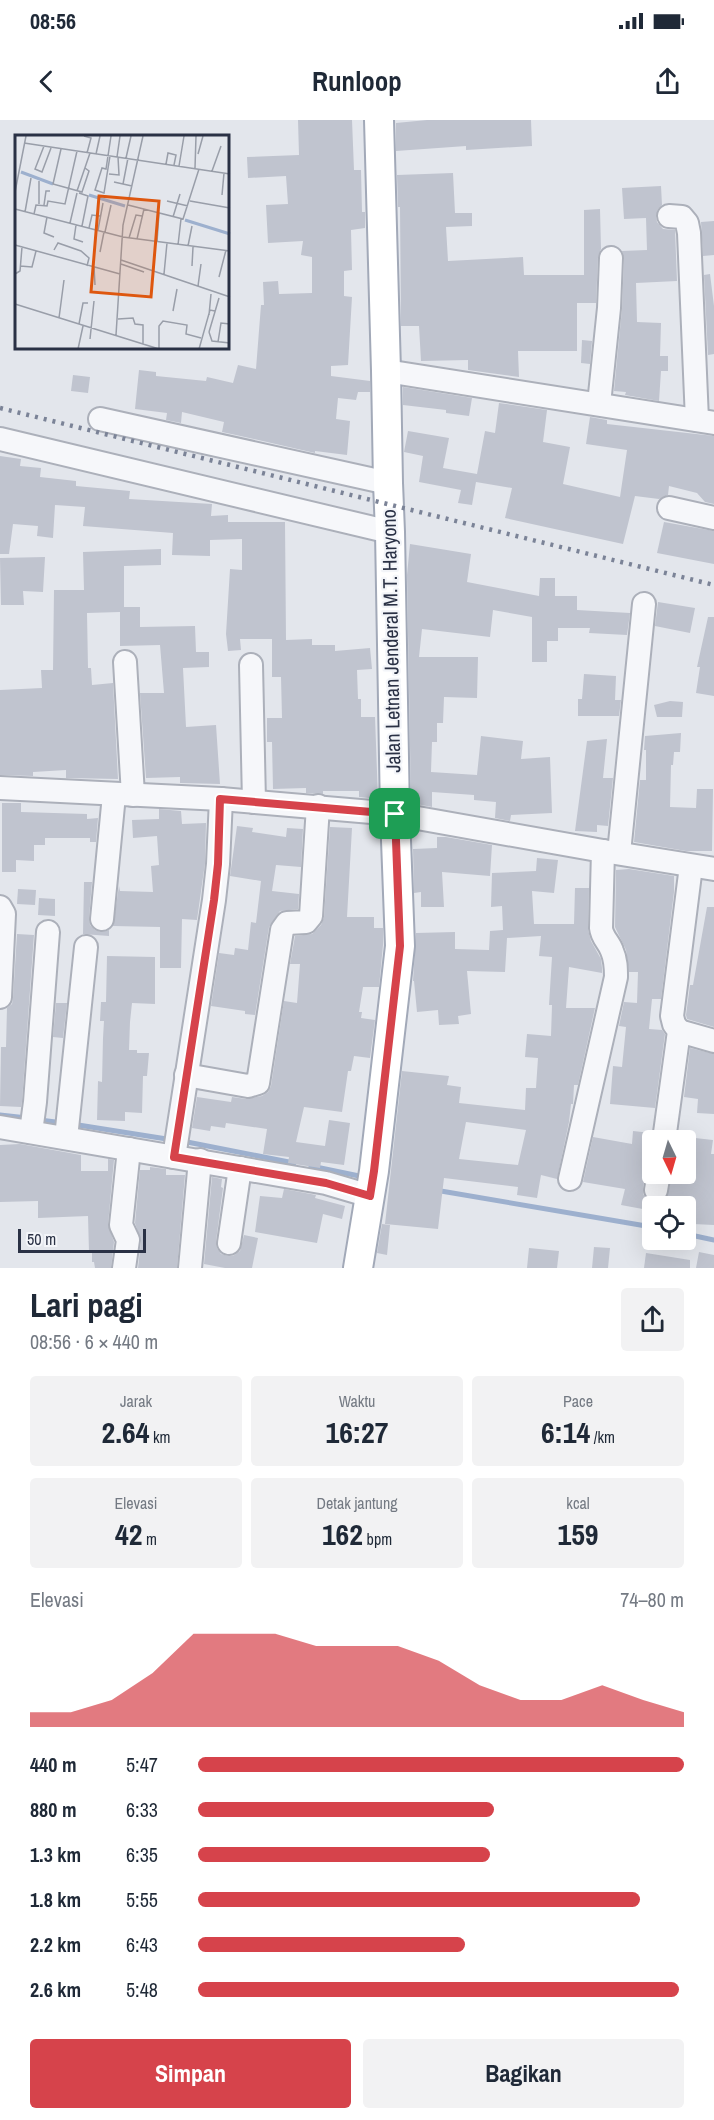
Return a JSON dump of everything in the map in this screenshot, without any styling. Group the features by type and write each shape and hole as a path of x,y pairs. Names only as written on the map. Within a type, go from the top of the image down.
{"main road":[{"name":"Jalan Letnan Jenderal M.T. Haryono","path":"358,1268 372,1186 400,946 379,120"}],"street":[{"path":"387,371 706,421 689,233 687,223 682,217 669,216"},
{"path":"599,404 609,308 611,258"},
{"path":"100,419 387,483"},
{"path":"0,439 390,532"},
{"path":"669,508 714,518"},
{"path":"570,1179 616,977 616,964 612,949 602,936 601,928 644,604"},
{"path":"102,919 124,795 125,662"},
{"path":"251,665 254,802"},
{"path":"0,788 220,799 395,814 691,866 714,868"},
{"path":"175,1146 214,900 218,864 220,799"},
{"path":"186,1075 248,1086 258,1083 282,930 287,923 306,922 311,916 318,806"},
{"path":"691,866 672,1016 679,1030 714,1041"},
{"path":"0,907 4,914 0,997"},
{"path":"33,1118 48,932"},
{"path":"68,1126 86,947"},
{"path":"665,1130 679,1030"},
{"path":"0,1127 33,1118 68,1126 129,1149 175,1146 200,1160 326,1183 372,1186"},
{"path":"124,1268 128,1240 121,1225 129,1149"},
{"path":"190,1268 200,1160"},
{"path":"229,1243 240,1168"}],"building":[{"path":"298,120 352,120 354,170 361,170 362,212 365,212 365,228 351,230 352,270 344,271 344,296 352,297 348,365 331,366 331,376 370,381 370,392 358,392 356,400 338,398 336,419 350,421 347,455 315,451 315,453 222,432 224,422 182,412 181,423 166,420 167,413 135,409 139,370 156,372 156,376 206,381 207,377 233,383 238,365 256,369 261,305 264,305 263,282 278,281 279,294 312,293 312,257 301,255 303,241 268,243 266,205 288,204 286,176 248,178 247,157 299,155"},
{"path":"427,120 531,120 532,146 466,150 466,146 396,151 396,123"},
{"path":"453,173 455,213 472,213 472,226 446,227 448,261 523,257 524,275 584,275 584,210 600,209 601,249 598,257 596,303 577,303 577,351 518,351 519,377 468,370 468,360 421,361 419,326 401,326 400,207 398,207 397,175"},
{"path":"661,186 662,205 658,209 657,222 663,229 675,230 677,281 636,283 637,322 661,323 660,356 668,356 668,371 661,371 659,401 614,391 622,309 624,259 622,251 647,250 646,218 624,219 622,188"},
{"path":"714,221 714,255 703,256 701,222"},
{"path":"710,274 714,306 714,354 708,355 704,275"},
{"path":"582,340 592,341 590,364 581,363"},
{"path":"73,375 90,377 88,393 71,391"},
{"path":"403,387 472,398 469,416 446,413 446,410 403,405"},
{"path":"499,403 547,410 543,442 570,447 563,484 620,497 627,450 586,444 590,417 607,420 607,424 714,436 714,504 705,502 697,493 669,486 668,495 659,499 635,496 623,544 505,518 512,488 476,482 472,505 458,503 461,490 419,482 423,456 404,452 408,431 449,438 443,468 477,474 485,431 495,433"},
{"path":"0,456 21,459 20,466 41,468 40,477 76,481 76,486 130,491 129,499 212,504 211,516 228,515 228,522 285,522 286,640 312,639 312,645 335,645 335,651 370,648 372,669 357,670 358,699 361,699 361,717 375,717 378,799 359,797 359,791 323,791 323,794 306,793 306,788 273,789 272,742 267,742 267,718 282,718 281,677 272,677 272,639 240,639 241,650 228,651 226,634 230,569 242,570 242,539 210,540 210,556 172,555 173,533 83,526 85,507 55,505 53,538 37,536 38,526 13,524 9,554 0,554"},
{"path":"664,522 714,531 714,564 657,553"},
{"path":"410,544 471,554 467,582 539,596 540,578 555,578 555,596 577,596 577,610 630,613 627,635 589,633 590,628 558,628 558,641 547,641 547,662 532,662 532,617 493,610 490,637 422,629 419,657 478,657 477,698 444,697 443,723 437,723 437,742 432,742 431,772 477,775 481,736 523,741 521,759 550,757 552,813 511,815 510,821 495,818 496,802 474,800 474,795 432,792 432,807 411,803 407,575"},
{"path":"161,549 161,565 124,566 124,607 140,607 140,627 195,626 196,652 209,652 209,667 183,668 186,727 216,725 220,784 180,783 180,777 146,778 140,693 164,693 160,645 120,646 120,612 87,613 88,668 91,668 92,685 113,683 118,779 66,778 66,770 33,772 33,776 0,775 0,690 42,688 41,670 53,670 54,590 84,590 83,552"},
{"path":"45,557 43,592 23,591 24,605 1,605 0,558"},
{"path":"658,602 695,608 690,633 655,626"},
{"path":"708,617 714,617 714,696 696,693 700,667 697,667"},
{"path":"584,674 616,676 615,700 621,700 619,716 578,716 578,699 582,699"},
{"path":"670,701 683,702 682,717 657,717 654,705"},
{"path":"681,733 680,752 674,752 673,765 671,765 670,807 696,808 697,789 713,789 712,851 686,851 634,842 640,780 646,780 645,736"},
{"path":"607,739 603,778 613,778 608,826 597,825 597,832 575,831 587,741"},
{"path":"2,803 21,803 21,812 87,814 87,819 98,818 96,842 90,842 90,838 45,838 45,845 34,845 34,861 16,860 16,872 2,872"},
{"path":"159,809 181,811 182,824 206,823 205,863 197,920 182,919 181,968 160,968 160,927 113,926 119,886 120,891 153,892 151,866 159,865 157,836 133,838 132,820 159,819"},
{"path":"237,826 253,828 252,832 286,837 287,828 303,829 301,867 276,865 272,891 299,894 298,909 280,911 269,927 255,1015 245,1014 245,1011 211,1006 219,953 234,955 235,948 248,950 251,922 256,923 261,881 230,876"},
{"path":"330,827 352,828 347,917 374,917 374,928 383,928 383,945 379,987 363,987 359,1012 362,1012 361,1018 375,1020 370,1058 354,1056 351,1071 348,1071 342,1112 304,1107 296,1142 325,1146 329,1120 350,1123 344,1165 321,1162 320,1168 288,1163 289,1157 263,1154 267,1129 226,1123 225,1128 211,1126 210,1131 192,1128 197,1097 231,1102 232,1097 246,1099 262,1096 271,1086 284,1001 297,1003 300,964 290,964 295,936 312,934 321,925 324,917"},
{"path":"437,837 492,845 490,876 442,872 444,907 421,907 421,892 414,893 413,849 437,848"},
{"path":"537,858 558,860 554,893 532,891 534,924 574,924 575,888 589,888 588,930 601,959 602,968 602,973 569,967 566,1008 595,1008 578,1085 574,1085 573,1104 571,1104 557,1179 541,1175 537,1198 517,1195 518,1187 444,1178 438,1229 385,1224 402,1071 449,1076 447,1085 461,1087 459,1103 525,1110 526,1088 536,1088 538,1058 525,1057 527,1034 551,1036 552,1005 549,1005 552,957 539,956 541,936 507,938 505,972 467,971 471,1014 458,1016 459,1024 439,1025 438,1010 417,1012 413,981 416,933 455,932 455,949 489,950 490,931 503,930 502,906 491,907 492,873 536,871","holes":["466,1122 526,1130 518,1165 459,1159"]},
{"path":"629,869 674,876 661,999 652,999 649,1029 662,1030 665,1034 655,1108 610,1104 613,1066 622,1067 626,1027 619,1026 624,1002 637,1003 638,972 629,972 626,950 615,927 616,870"},
{"path":"84,882 92,882 90,925 100,932 109,930 109,936 83,934"},
{"path":"18,889 36,890 35,905 17,904"},
{"path":"39,898 55,899 55,916 38,915"},
{"path":"707,907 714,907 714,1027 687,1019 686,1015"},
{"path":"17,934 34,935 21,1107 0,1106 1,1047 6,1047 7,1008 12,1004 13,998"},
{"path":"107,956 155,957 155,1004 132,1003 130,1022 129,1050 149,1053 147,1076 143,1076 142,1113 125,1112 125,1121 97,1120 98,1081 102,1082 104,1021 100,1021 101,1002 106,1002"},
{"path":"56,1003 67,1003 63,1038 53,1037"},
{"path":"690,1048 714,1054 714,1114 697,1113 698,1099 684,1097"},
{"path":"633,1131 642,1132 642,1184 644,1196 642,1196 642,1209 621,1205 625,1189 583,1182 593,1137 632,1144"},
{"path":"696,1138 713,1140 711,1154 714,1154 714,1225 696,1224 696,1196 667,1196 670,1184 696,1184"},
{"path":"20,1144 81,1155 81,1171 108,1171 108,1159 114,1160 108,1224 114,1242 111,1268 95,1268 92,1262 92,1252 89,1252 88,1216 38,1218 38,1201 0,1202 0,1145"},
{"path":"150,1167 166,1169 166,1175 185,1175 177,1268 138,1268 141,1241 135,1223 140,1170 150,1170"},
{"path":"212,1177 222,1179 221,1187 223,1188 217,1248 221,1254 233,1256 240,1251 244,1235 258,1238 252,1268 225,1268 204,1264"},
{"path":"284,1189 316,1195 315,1198 345,1206 342,1219 323,1214 317,1243 255,1232 260,1196 282,1198"},
{"path":"382,1224 390,1225 387,1255 377,1253"},
{"path":"594,1247 610,1248 608,1268 592,1268"},
{"path":"529,1248 559,1251 557,1268 527,1268"},
{"path":"699,1252 714,1255 714,1268 696,1268"},
{"path":"646,1253 690,1260 690,1268 644,1268"}],"waterway":[{"path":"0,1115 27,1118"},
{"path":"40,1120 63,1123"},
{"path":"72,1124 173,1140"},
{"path":"182,1141 294,1163"},
{"path":"311,1166 364,1177"},
{"path":"435,1190 642,1225"},
{"path":"696,1236 714,1240"}],"railway":[{"path":"0,408 714,585"}],"route":[{"path":"220,799 395,814 400,946 370,1196 326,1183 174,1157 214,900 218,864 220,799"}]}
